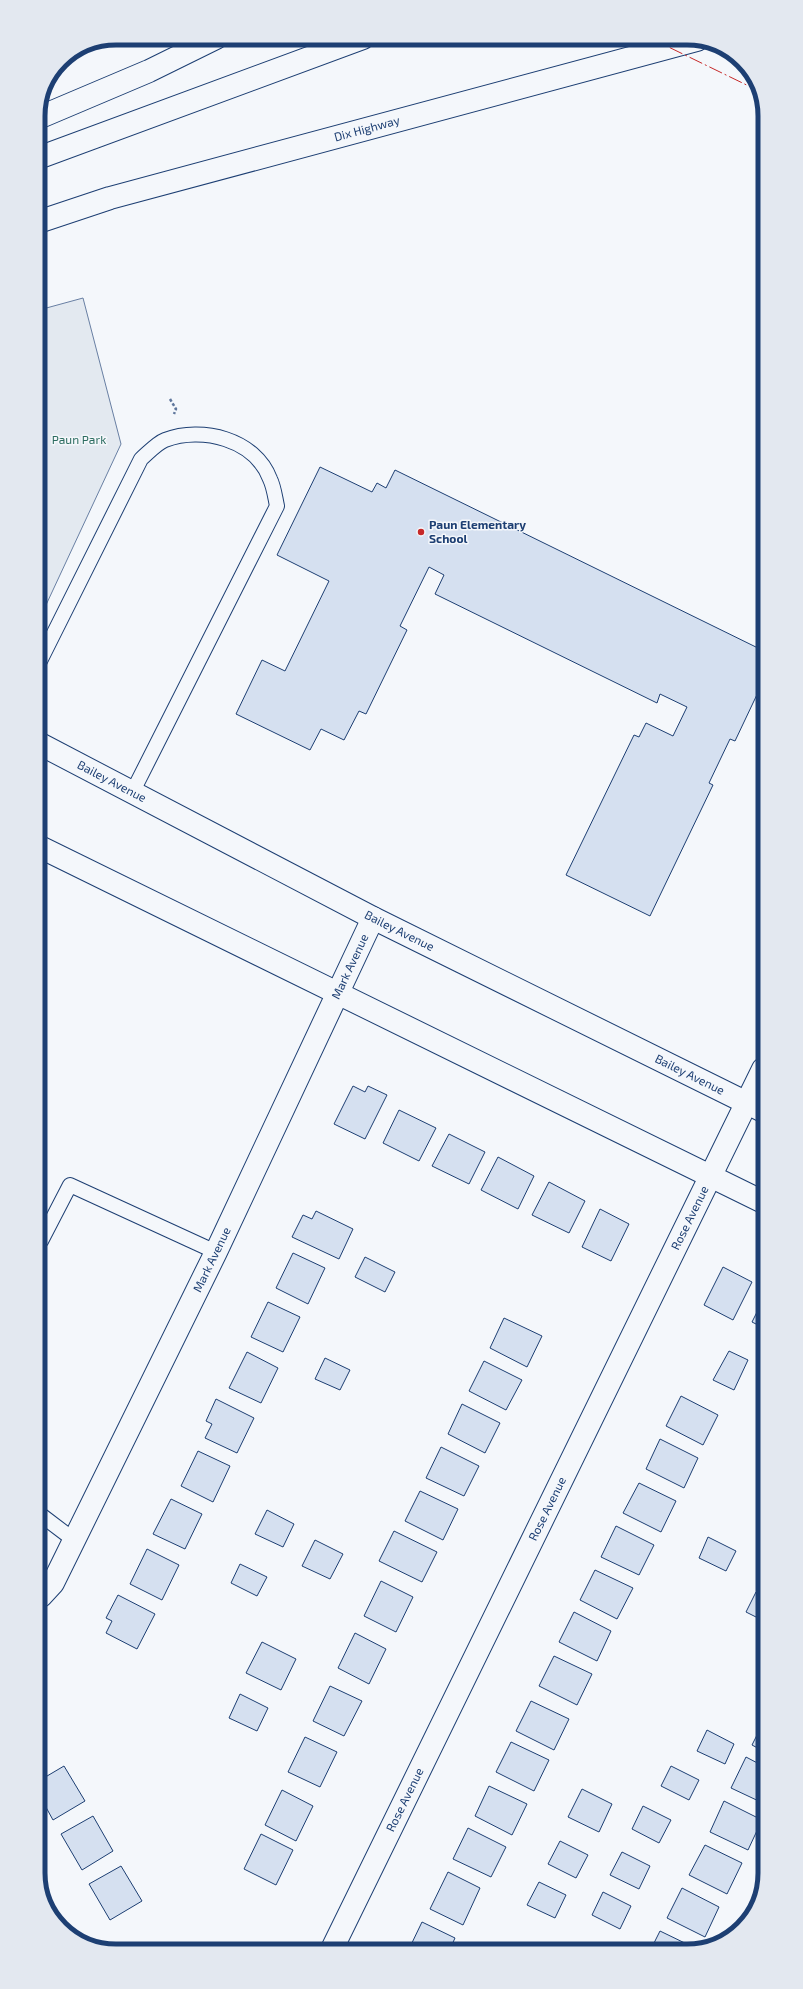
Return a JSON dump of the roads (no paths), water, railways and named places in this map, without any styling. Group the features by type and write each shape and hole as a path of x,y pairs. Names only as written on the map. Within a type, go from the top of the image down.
{"main road":[{"path":"45,115 149,71 202,45"},
{"path":"45,155 344,45"},
{"name":"Dix Highway","path":"45,220 110,198 679,45"},
{"name":"Bailey Avenue","path":"45,747 373,918 755,1106"},
{"path":"45,849 338,995 758,1199"},
{"name":"Mark Avenue","path":"45,1591 52,1583 74,1540 216,1252 373,918"},
{"name":"Rose Avenue","path":"334,1944 711,1176 755,1106 758,1092"}],"lane":[{"path":"45,651 141,459 164,440 207,434 228,439 257,457 270,478 277,506 132,793"},
{"path":"45,1233 70,1185 216,1252"},
{"path":"45,1517 74,1540"}],"place":[{"name":"Paun Elementary School","path":"421,532"}],"park label":[{"name":"Paun Park","path":"79,440"}]}
